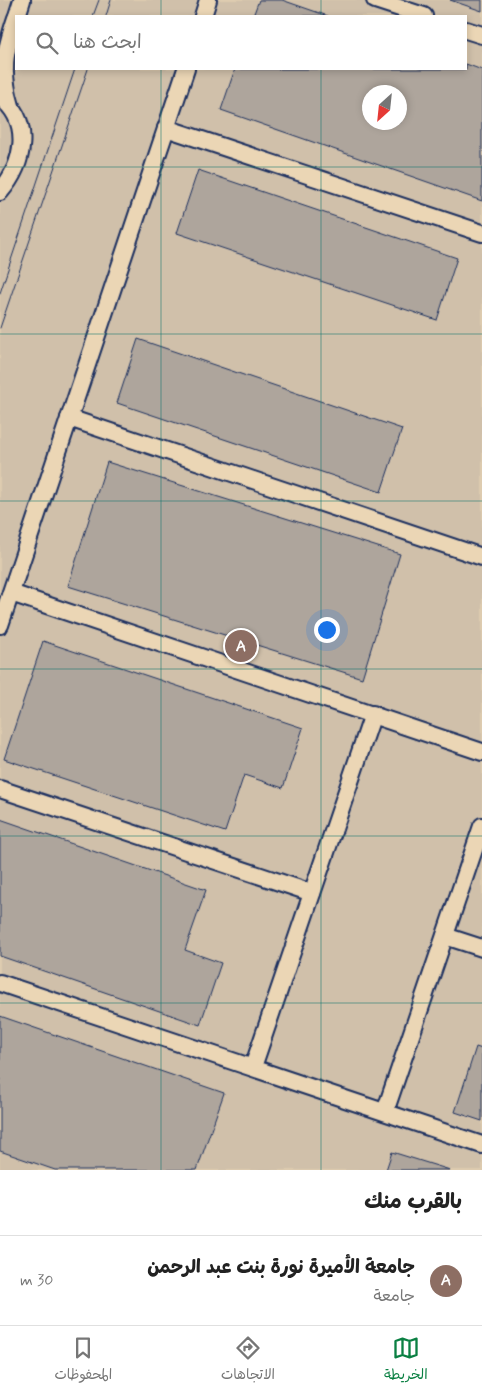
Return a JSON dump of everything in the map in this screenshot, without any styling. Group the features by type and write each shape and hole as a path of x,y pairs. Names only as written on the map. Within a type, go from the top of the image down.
{"street":[{"path":"17,15 22,0"},
{"path":"203,15 208,0"},
{"path":"375,0 421,15"},
{"path":"0,192 13,177 20,158 22,139 6,102 4,87 4,54 15,20"},
{"path":"467,30 482,35"},
{"path":"0,625 186,70"},
{"path":"166,128 482,233"},
{"path":"69,418 482,557"},
{"path":"11,593 482,752"},
{"path":"253,1067 373,714"},
{"path":"0,789 312,893"},
{"path":"385,1112 482,826"},
{"path":"445,936 482,948"},
{"path":"0,983 482,1145"}],"shaded area":[{"path":"0,0 482,0 482,1170 0,1170"}],"building":[{"path":"259,0 282,0 325,15 253,15"},
{"path":"450,0 482,0 482,11"},
{"path":"467,64 482,70 482,201 221,110 235,70 467,70"},
{"path":"198,170 457,258 437,320 177,233"},
{"path":"138,339 402,429 381,492 117,403"},
{"path":"107,462 400,554 362,678 68,586"},
{"path":"43,641 303,728 283,788 244,775 225,832 4,759"},
{"path":"0,819 206,890 185,950 221,963 200,1025 0,956"},
{"path":"0,1016 224,1093 197,1170 55,1170 0,1151"},
{"path":"476,1047 482,1049 482,1121 455,1112"},
{"path":"392,1152 450,1170 386,1170"}],"tram line":[{"path":"93,15 99,0"},
{"path":"106,15 111,0"},
{"path":"0,293 75,70"},
{"path":"0,328 88,70"}],"place":[{"name":"جامعة الأميرة نورة بنت عبد الرحمن","path":"241,646"}]}
